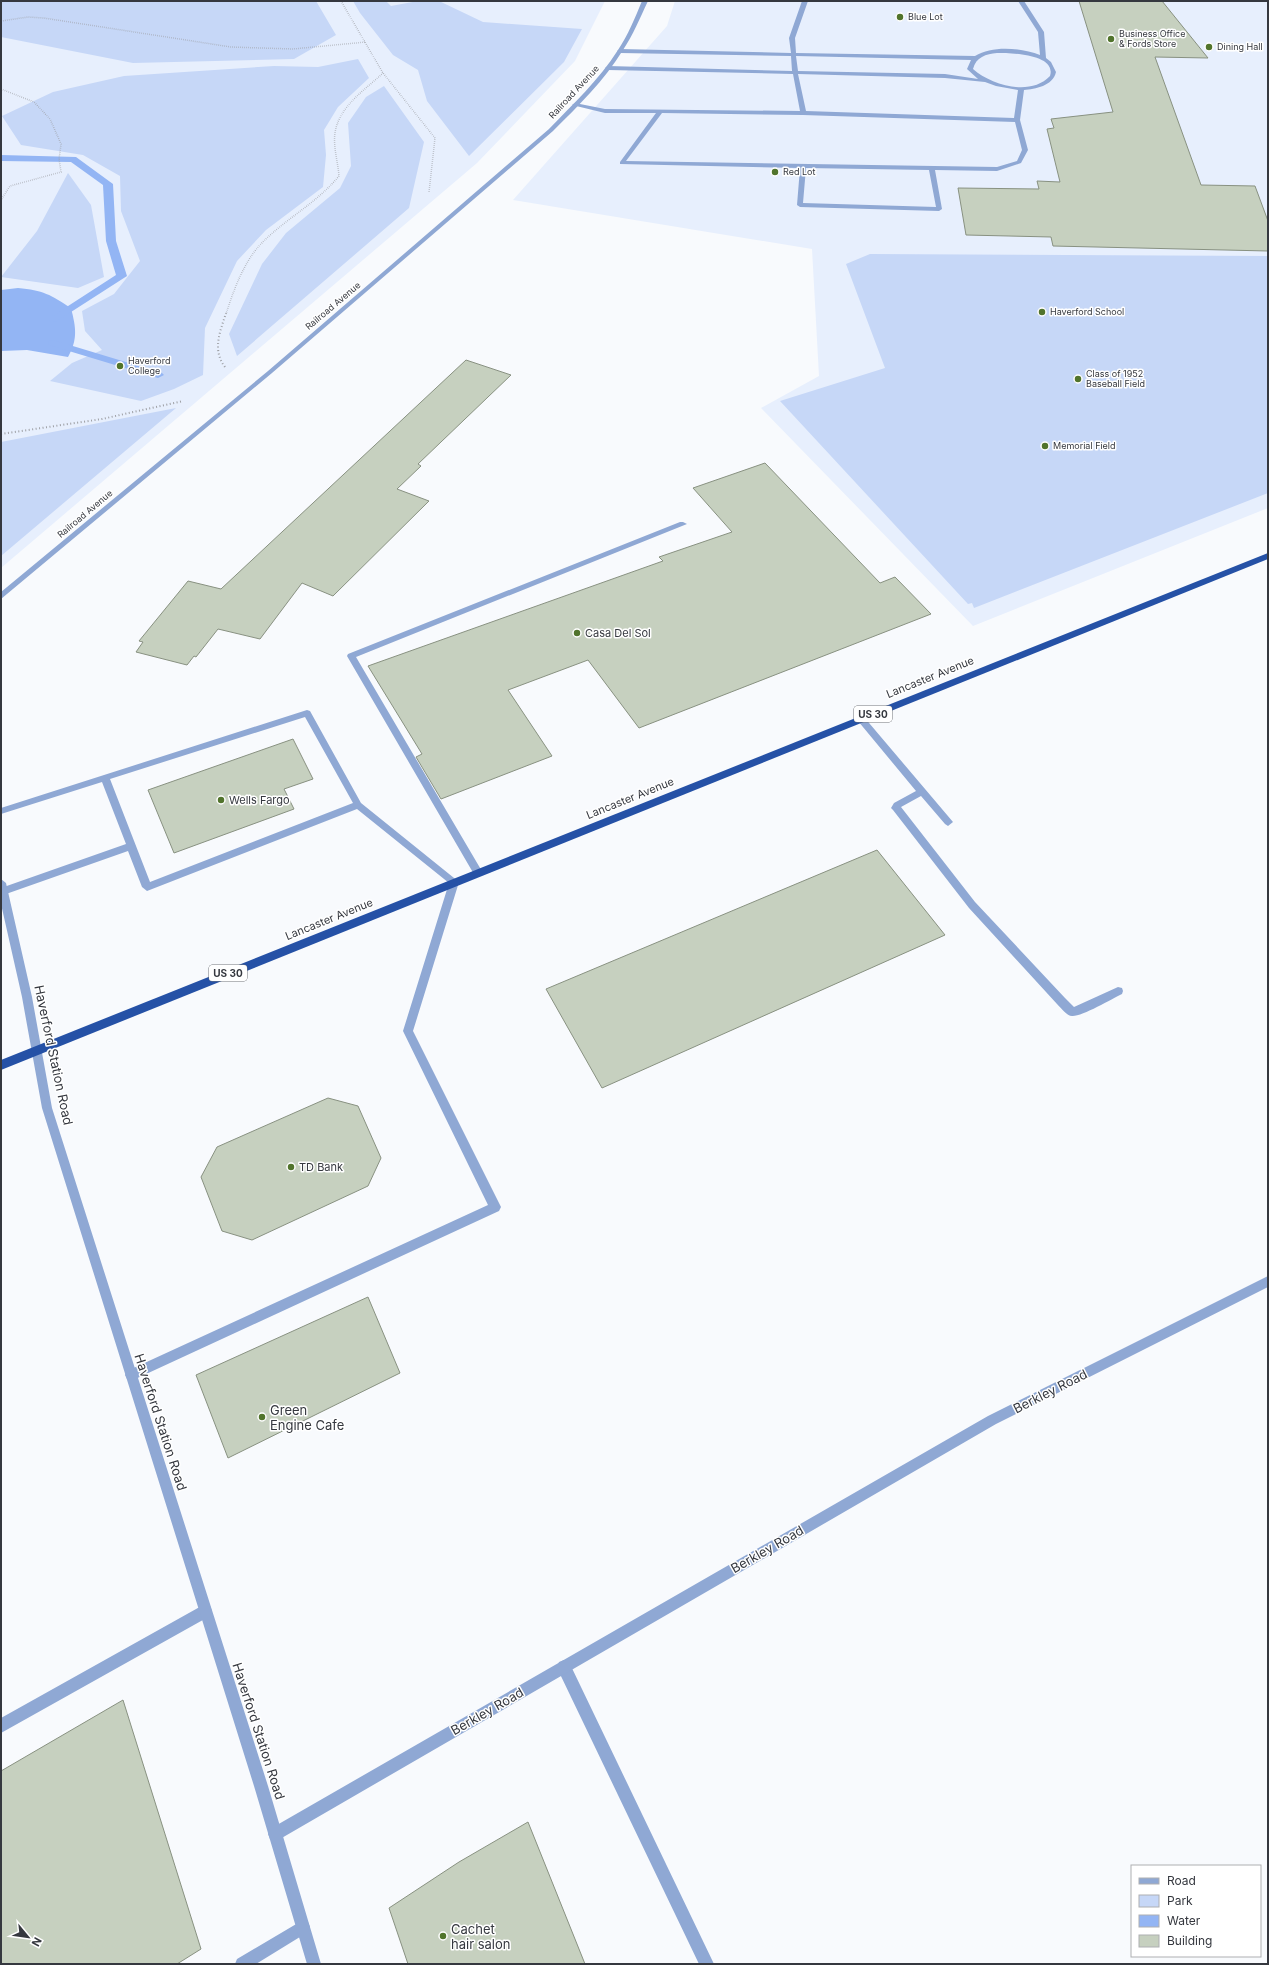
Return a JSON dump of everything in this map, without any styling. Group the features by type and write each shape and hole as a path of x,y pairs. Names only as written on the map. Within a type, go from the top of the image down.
{"highway":[{"name":"Lancaster Avenue","path":"1,1065 1268,556"}],"street":[{"name":"Railroad Avenue","path":"1,596 407,256 551,130 608,68 620,52 645,1"},
{"path":"803,113 794,72 792,38 805,1"},
{"path":"1021,1 1041,32 1043,59"},
{"path":"608,68 945,76 1021,88 1032,87 1049,80 1053,75 1053,70 1050,64 1033,55 1009,51 985,53 971,63 970,69 975,75 984,81"},
{"path":"620,52 976,58"},
{"path":"660,112 622,163 997,169 1019,162 1025,150 1017,120 1021,88"},
{"path":"575,105 605,111 803,113 1017,120"},
{"path":"803,166 800,205 939,209 932,168"},
{"path":"478,873 351,656 683,524"},
{"path":"1,811 307,713 358,805 454,882 408,1031 495,1207 131,1375"},
{"path":"861,719 948,822"},
{"path":"105,778 147,887 358,805"},
{"path":"922,792 897,805 896,808 972,905 1061,1001 1072,1012 1078,1012 1118,991"},
{"path":"2,887 132,846"},
{"name":"Haverford Station Road","path":"2,887 27,997 47,1108 276,1834 314,1964"},
{"name":"Berkley Road","path":"276,1834 992,1420 1268,1281"},
{"path":"1,1726 205,1611"},
{"path":"564,1667 707,1964"},
{"path":"242,1964 303,1927"}],"path":[{"path":"341,1 383,73 435,138 428,196"},
{"path":"1,21 28,17 44,18 231,47 293,49 366,42"},
{"path":"229,372 221,361 216,349 220,326 248,262 257,248 270,236 329,190 336,181 339,176 335,133 339,118 352,102 383,73"},
{"path":"1,89 34,102 50,119 61,144 59,159 61,172 10,186 1,200"},
{"path":"1,434 102,419 186,401"}],"shaded area":[{"name":"Haverford College","path":"1,1 605,1 575,61 477,163 1,568"},
{"name":"Haverford School","path":"675,1 1268,1 1268,508 973,626 761,408 819,376 812,249 513,200 667,26"}],"green space":[{"path":"1,1 316,1 336,35 294,59 133,63 1,37"},
{"path":"353,1 386,1 391,6 418,1 439,1 483,22 582,29 564,62 469,156 427,101 418,70 393,55 360,13"},
{"path":"358,59 369,78 338,107 324,130 326,155 323,187 266,230 237,261 205,328 203,375 174,389 141,401 50,381 72,363 102,350 85,331 82,311 114,294 140,261 121,211 120,176 83,155 21,145 2,116 53,92 124,76 274,66 318,67"},
{"path":"384,86 424,142 409,208 237,356 229,334 262,264 286,233 340,188 351,166 348,123 366,97"},
{"path":"68,173 91,205 104,277 78,288 1,277 37,231"},
{"name":"Memorial Field","path":"870,254 1268,256 1268,493 974,608 972,603 968,604 780,401 885,368 846,264"},
{"path":"176,408 1,556 1,442"}],"water":[{"path":"18,288 34,290 46,294 71,308 75,339 68,357 27,350 1,351 1,290"}],"building":[{"path":"1079,1 1162,1 1208,58 1155,57 1201,185 1255,186 1268,221 1268,251 1053,246 1051,237 966,235 958,188 1039,189 1037,181 1060,182 1047,129 1054,128 1051,119 1113,112"},
{"path":"466,360 511,375 418,464 421,466 397,489 429,501 333,596 302,583 260,639 218,629 196,657 194,656 187,665 136,652 143,642 139,641 188,581 221,589"},
{"name":"Casa Del Sol","path":"765,463 880,583 895,577 931,614 639,728 588,660 508,690 552,756 441,799 416,757 422,754 368,666 663,561 659,557 732,532 693,488"},
{"name":"Wells Fargo","path":"293,739 313,779 284,789 294,809 174,853 148,790"},
{"path":"877,850 945,935 602,1088 546,989"},
{"name":"TD Bank","path":"328,1098 358,1106 381,1158 368,1186 252,1240 222,1231 201,1177 217,1147"},
{"name":"Green Engine Cafe","path":"368,1297 400,1373 228,1458 196,1375"},
{"path":"123,1700 201,1949 177,1964 1,1964 1,1771"},
{"path":"528,1822 585,1964 408,1964 389,1908 459,1862"}],"waterway":[{"path":"1,158 73,159 108,184 111,241 122,276 53,319"},
{"path":"53,343 78,352 158,375"}],"place":[{"name":"Blue Lot","path":"900,17"},
{"name":"Business Office & Fords Store","path":"1111,39"},
{"name":"Dining Hall","path":"1209,47"},
{"name":"Red Lot","path":"775,172"},
{"name":"Haverford School","path":"1042,312"},
{"name":"Haverford College","path":"120,366"},
{"name":"Class of 1952 Baseball Field","path":"1078,379"},
{"name":"Memorial Field","path":"1045,446"},
{"name":"Casa Del Sol","path":"577,633"},
{"name":"Wells Fargo","path":"221,800"},
{"name":"TD Bank","path":"291,1167"},
{"name":"Green Engine Cafe","path":"262,1417"},
{"name":"Cachet hair salon","path":"443,1936"}]}
